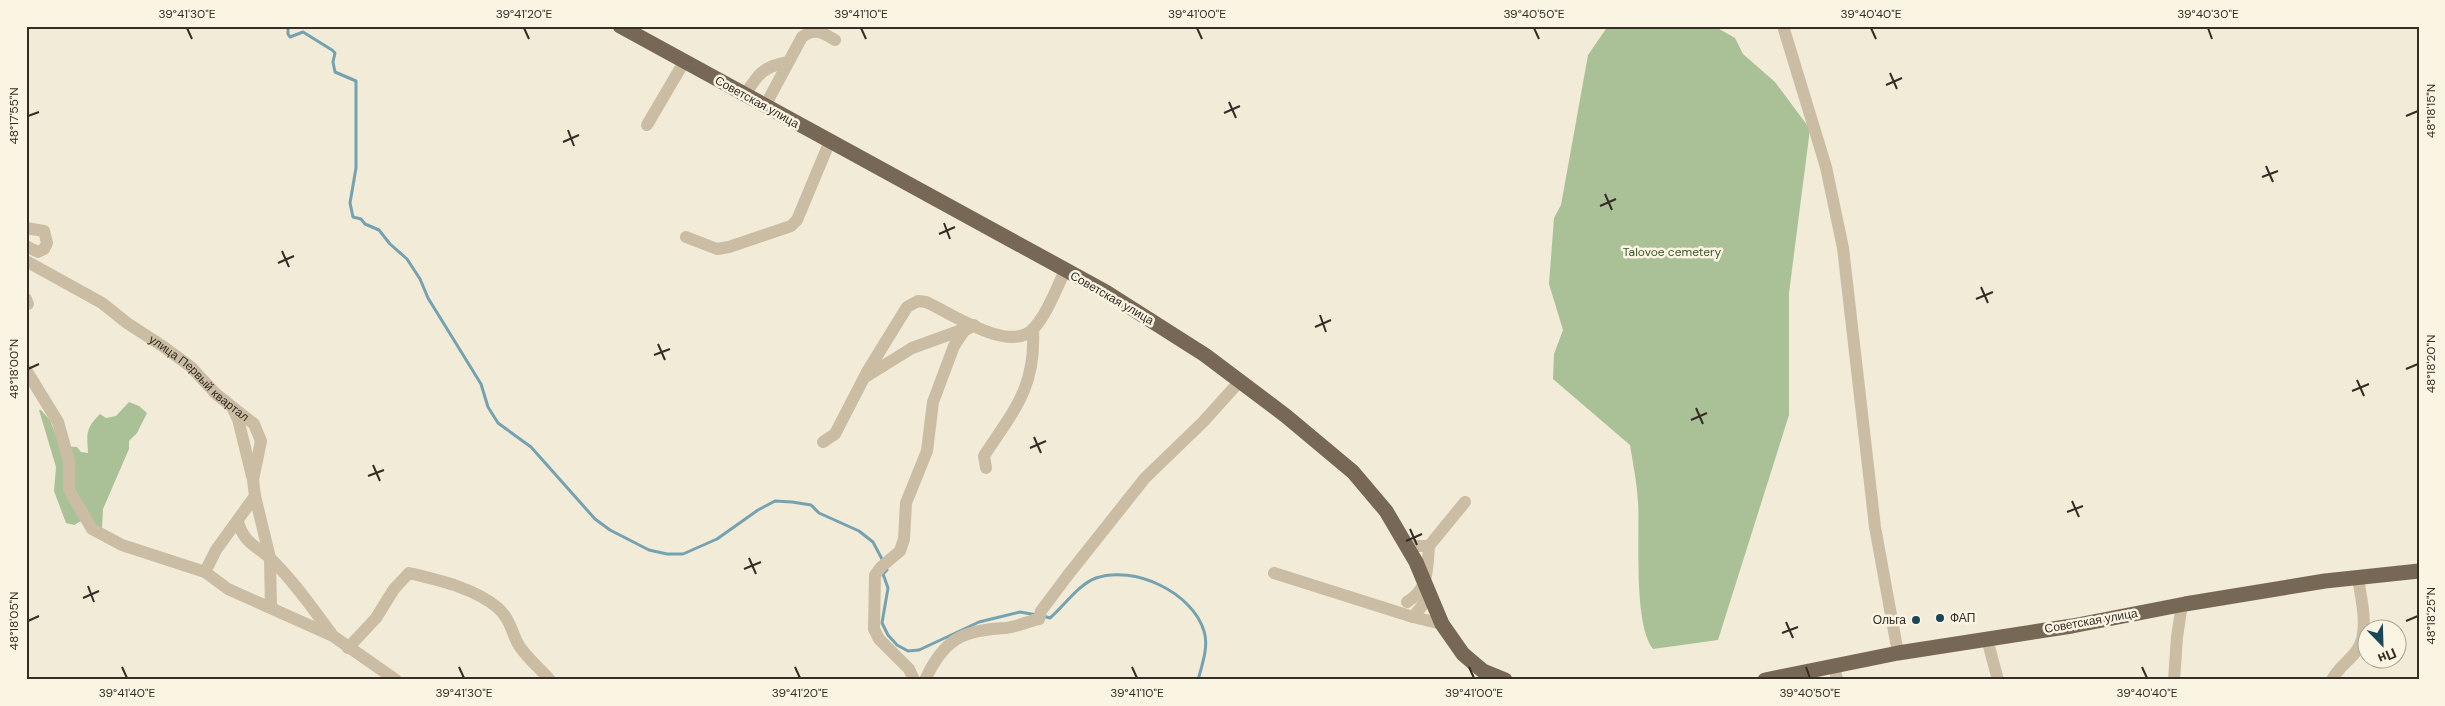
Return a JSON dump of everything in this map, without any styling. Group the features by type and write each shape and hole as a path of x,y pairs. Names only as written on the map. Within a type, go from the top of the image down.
{"main road":[{"name":"Советская улица","path":"620,26 1106,292 1205,354 1353,472 1386,511 1407,546 1442,624 1463,654 1483,670 1505,680"},
{"name":"Советская улица","path":"1765,680 1835,672 1898,652 2072,626 2182,604 2419,571"}],"street":[{"path":"1783,26 1826,167 1843,248 1875,527 1898,652"},
{"path":"765,106 802,37 809,31 818,30 835,40"},
{"path":"647,125 684,62"},
{"path":"745,95 761,71 775,64 788,62"},
{"path":"686,237 717,249 729,247 791,226 797,220 830,142"},
{"path":"26,228 44,231 47,243 44,249 38,252 26,246"},
{"name":"улица Первый квартал","path":"26,261 102,303 191,367 216,394 232,406 238,419 255,496"},
{"path":"26,270 45,270"},
{"path":"986,468 984,456 1017,408 1027,388 1032,361 1033,329 1065,271"},
{"path":"823,442 835,434 893,327 907,307 918,301 926,302 1002,338 1020,337 1033,329"},
{"path":"864,379 912,348 974,325"},
{"path":"914,680 904,664 879,639 874,629 875,575 900,551 904,539 906,503 927,451 933,402 954,346 964,332 974,325"},
{"path":"26,370 58,422 69,461 69,490 92,529 122,545 205,572 228,589 333,636 390,678"},
{"path":"924,680 945,646 955,639 981,629 1007,628 1040,615 1145,478 1204,422 1240,381"},
{"path":"205,572 216,550 255,496"},
{"path":"255,496 270,558 271,607"},
{"path":"1413,617 1428,590 1430,546 1465,502"},
{"path":"238,522 246,541 270,558 299,590 333,636"},
{"path":"1407,546 1430,546"},
{"path":"348,648 376,618 394,589 408,573 468,591 499,609 512,625 517,641 524,651 550,680"},
{"path":"1274,573 1413,617 1442,624"},
{"path":"2332,680 2335,673 2357,651 2363,640 2358,578"},
{"path":"1407,602 1420,592 1428,590"},
{"path":"2174,680 2177,637 2182,604"},
{"path":"1987,639 1998,680"}],"green space":[{"name":"Talovoe cemetery","path":"1608,26 1714,26 1735,38 1743,54 1775,82 1810,129 1789,293 1789,415 1718,640 1653,649 1642,620 1639,579 1638,502 1630,445 1553,379 1554,354 1563,330 1549,284 1554,218 1561,205 1588,55"},
{"path":"129,402 139,406 147,413 137,433 129,441 129,449 103,509 102,529 83,520 74,525 66,523 54,491 56,467 39,410 50,420 60,446 77,447 81,452 88,453 88,432 95,419 100,414 106,418 116,416"}],"waterway":[{"path":"288,26 290,37 303,32 332,50 335,53 333,62 335,72 356,81 356,168 350,203 353,217 361,219 365,224 379,230 390,244 407,259 420,279 428,298 481,384 488,407 498,423 531,447 595,519 610,530 649,550 667,554 683,554 717,539 758,510 775,501 792,502 811,505 819,513 859,531 873,542 883,561"},
{"path":"886,567 887,570 883,574 888,588 882,623 888,635 897,645 908,651 919,650 979,622 1020,612 1037,615"},
{"path":"1043,616 1050,618 1078,590 1096,578 1111,575 1127,575 1160,585 1187,604 1197,617 1204,631 1206,643 1198,680"}],"place":[{"name":"ФАП","path":"1940,618"},
{"name":"Ольга","path":"1916,620"}]}
